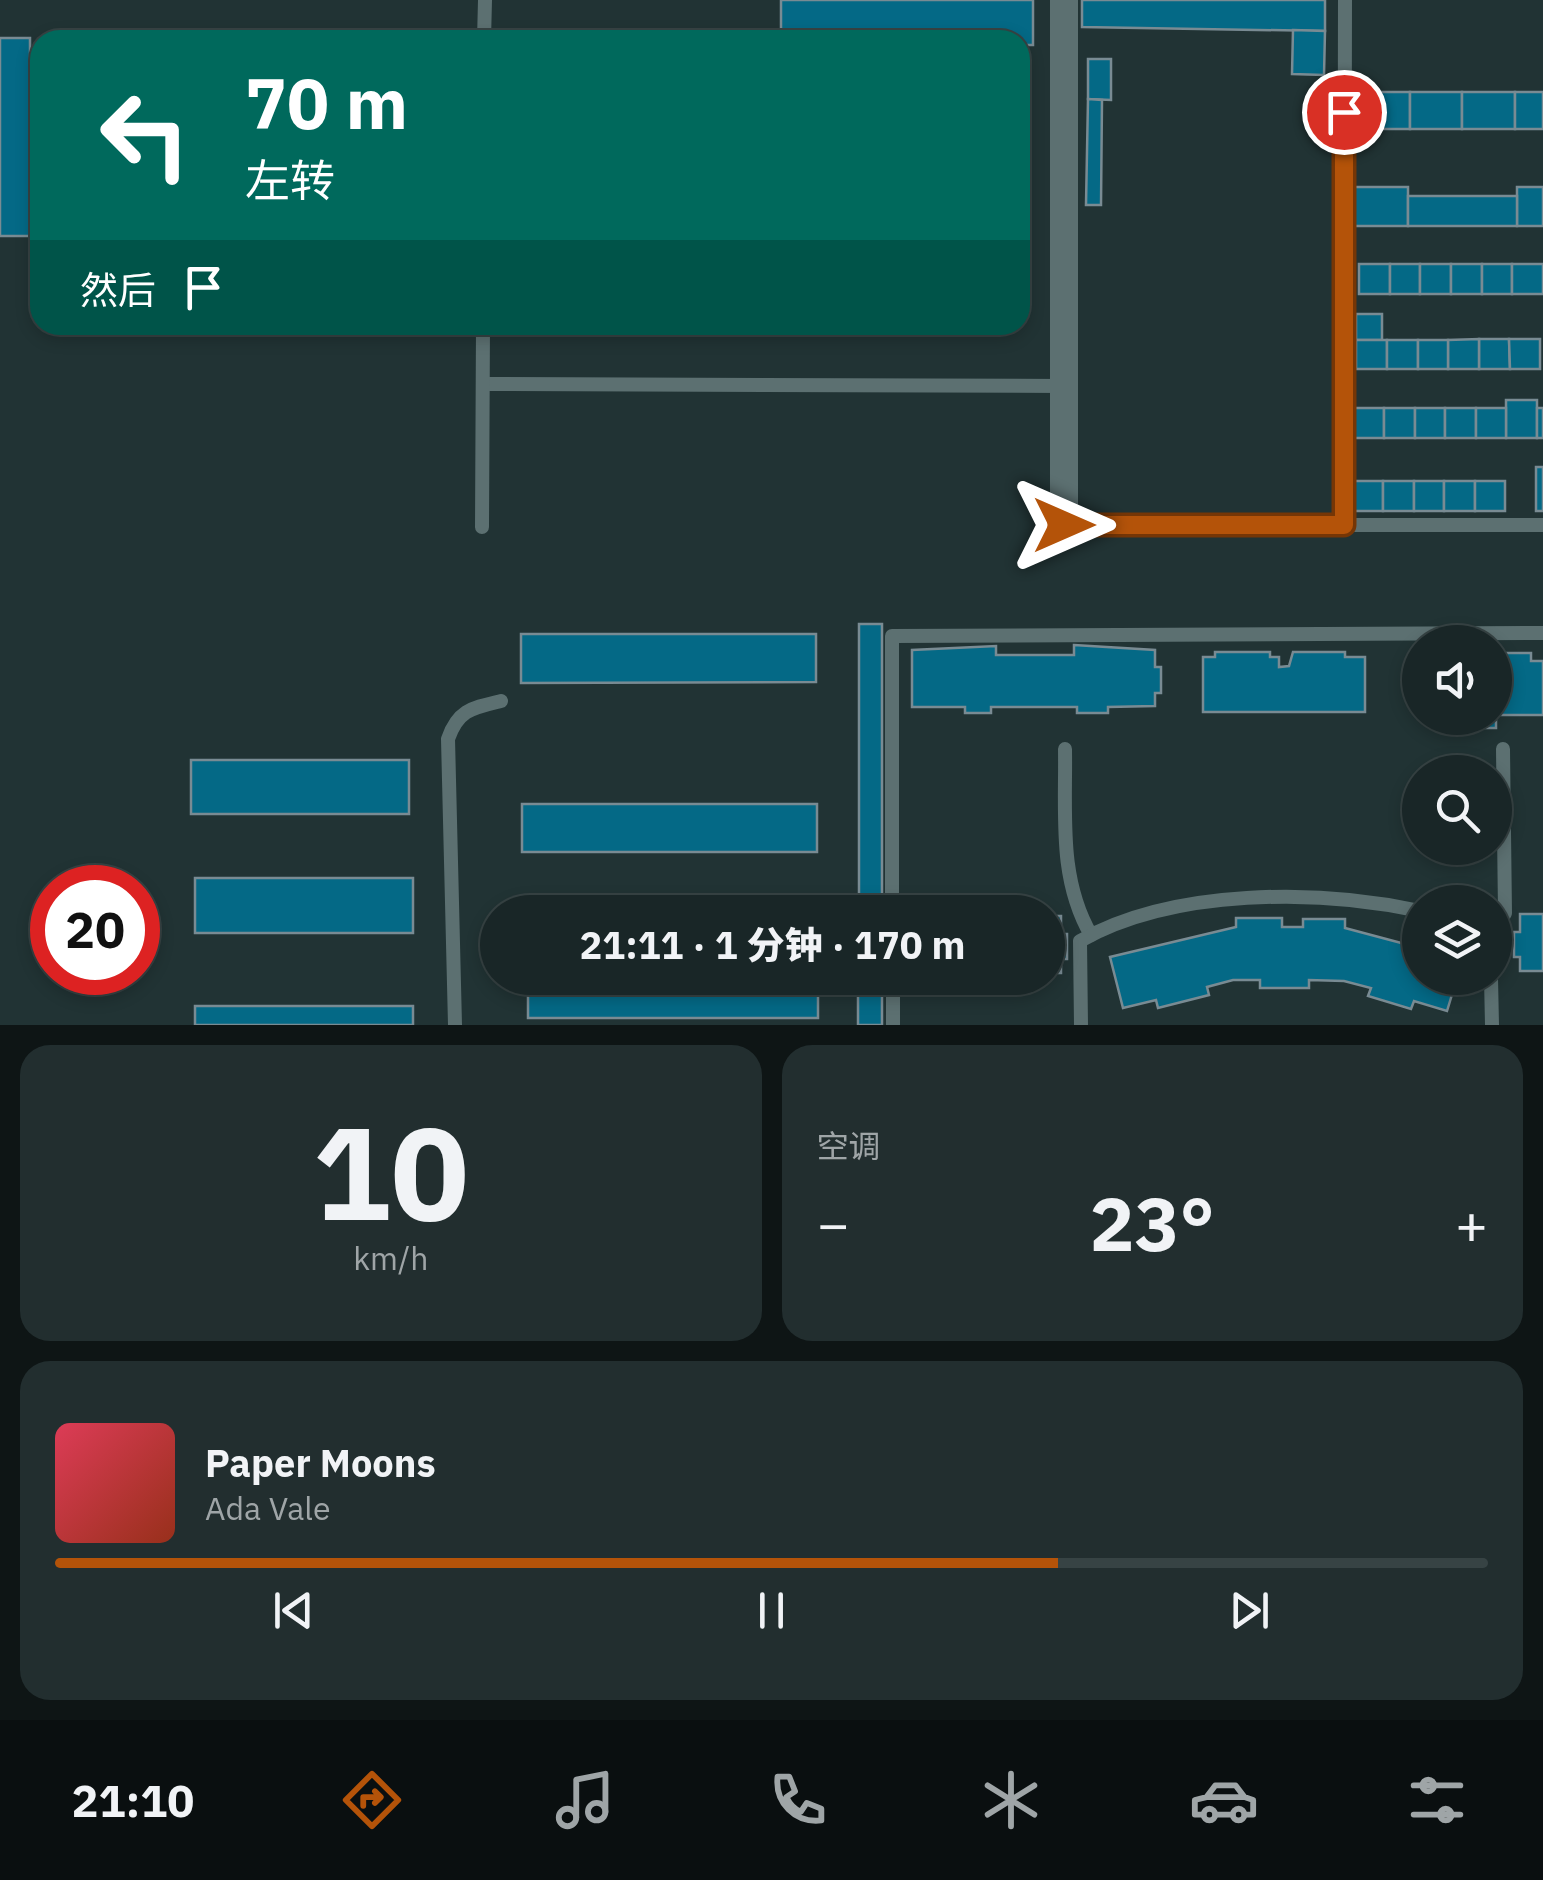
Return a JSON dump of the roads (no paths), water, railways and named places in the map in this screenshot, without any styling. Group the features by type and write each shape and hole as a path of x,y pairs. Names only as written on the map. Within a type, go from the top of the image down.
{"street":[{"path":"1064,0 1064,525"}],"lane":[{"path":"484,0 484,30"},
{"path":"1344,525 1345,0"},
{"path":"482,528 483,335"},
{"path":"483,384 1064,386"},
{"path":"1064,525 1543,525"},
{"path":"892,895 892,636 1543,633"},
{"path":"455,1025 448,739 454,722 466,709 501,701"},
{"path":"1065,750 1066,866 1073,903 1091,935"},
{"path":"1503,750 1505,885"},
{"path":"1081,1025 1080,941 1091,935 1159,912 1222,901 1361,898 1402,908"},
{"path":"892,995 893,1025"},
{"path":"1491,995 1492,1025"}]}
